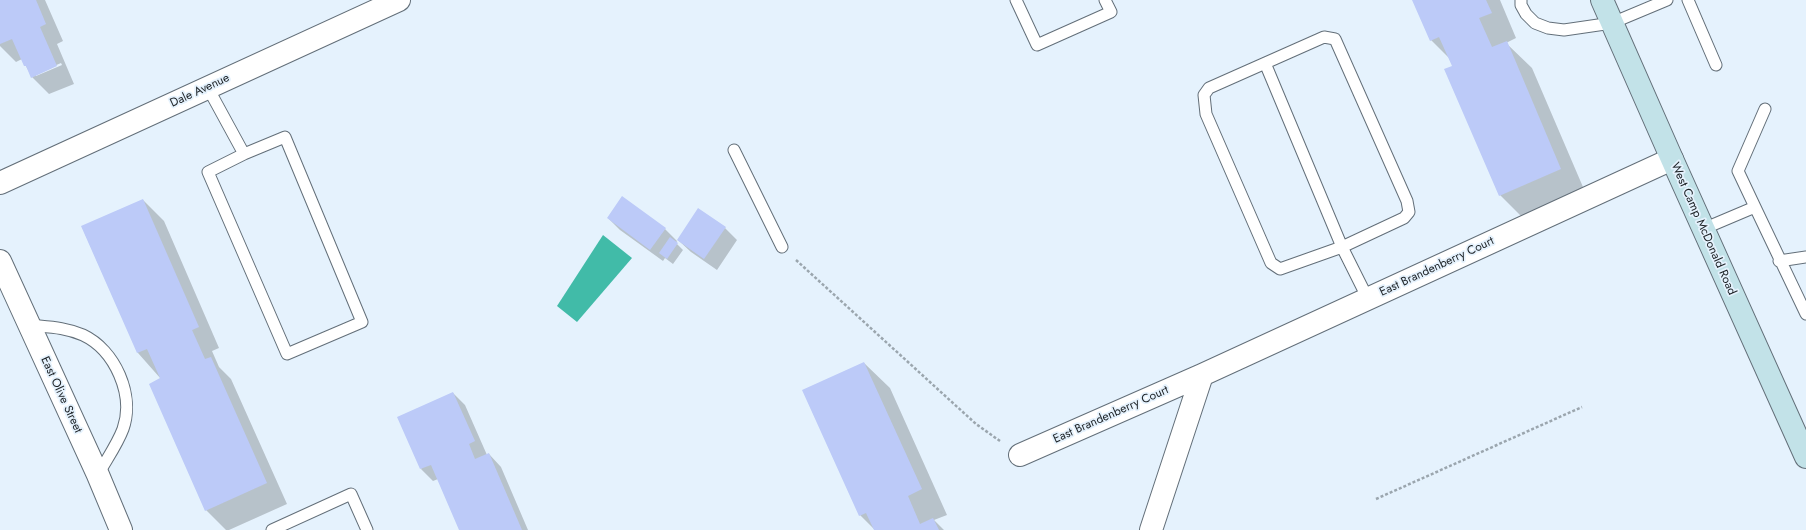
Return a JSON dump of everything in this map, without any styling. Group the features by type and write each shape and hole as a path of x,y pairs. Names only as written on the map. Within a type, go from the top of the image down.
{"main road":[{"name":"West Camp McDonald Road","path":"1602,0 1806,457"}],"street":[{"name":"Dale Avenue","path":"0,183 399,0"},
{"name":"East Brandenberry Court","path":"1020,455 1202,375 1672,159"},
{"name":"East Olive Street","path":"0,261 98,475 121,530"},
{"path":"1151,530 1202,375"}],"lane":[{"path":"1016,0 1037,45 1111,12 1105,0"},
{"path":"1521,0 1521,4 1526,14 1535,23 1548,28 1564,30 1612,23 1667,0"},
{"path":"1688,0 1716,65"},
{"path":"1324,37 1334,39 1407,201 1409,212 1404,218 1342,247 1280,269 1271,263 1206,114 1204,95 1209,88 1324,37"},
{"path":"1264,63 1342,247 1368,299"},
{"path":"208,88 244,154"},
{"path":"1765,108 1738,171 1779,261 1800,291 1806,314"},
{"path":"285,137 362,322 287,354 208,172 244,154 285,137"},
{"path":"734,150 782,247"},
{"path":"1703,229 1755,208"},
{"path":"1779,261 1806,257"},
{"path":"29,326 60,327 84,336 100,347 112,362 124,386 127,409 123,429 98,475"},
{"path":"272,530 351,494 367,530"}],"path":[{"path":"782,247 976,424 1020,455"},
{"path":"1376,499 1582,407"}],"shaded area":[{"path":"603,235 632,258 577,322 557,306"}],"building":[{"path":"0,0 36,0 46,24 40,27 57,66 31,78 12,39 0,44"},
{"path":"1412,0 1486,0 1492,13 1479,18 1492,47 1507,41 1561,169 1499,196 1444,69 1452,66 1439,37 1430,41"},
{"path":"622,196 666,228 650,250 607,218"},
{"path":"143,199 199,327 192,330 205,359 211,357 267,483 205,511 149,384 160,378 147,349 137,353 81,226"},
{"path":"698,208 726,227 704,259 677,240"},
{"path":"670,237 678,243 667,259 659,253"},
{"path":"864,362 922,489 908,496 920,524 933,518 939,530 874,530 866,513 859,516 802,390"},
{"path":"453,392 475,441 469,444 475,459 489,453 522,530 459,530 431,465 420,469 397,417"}]}
